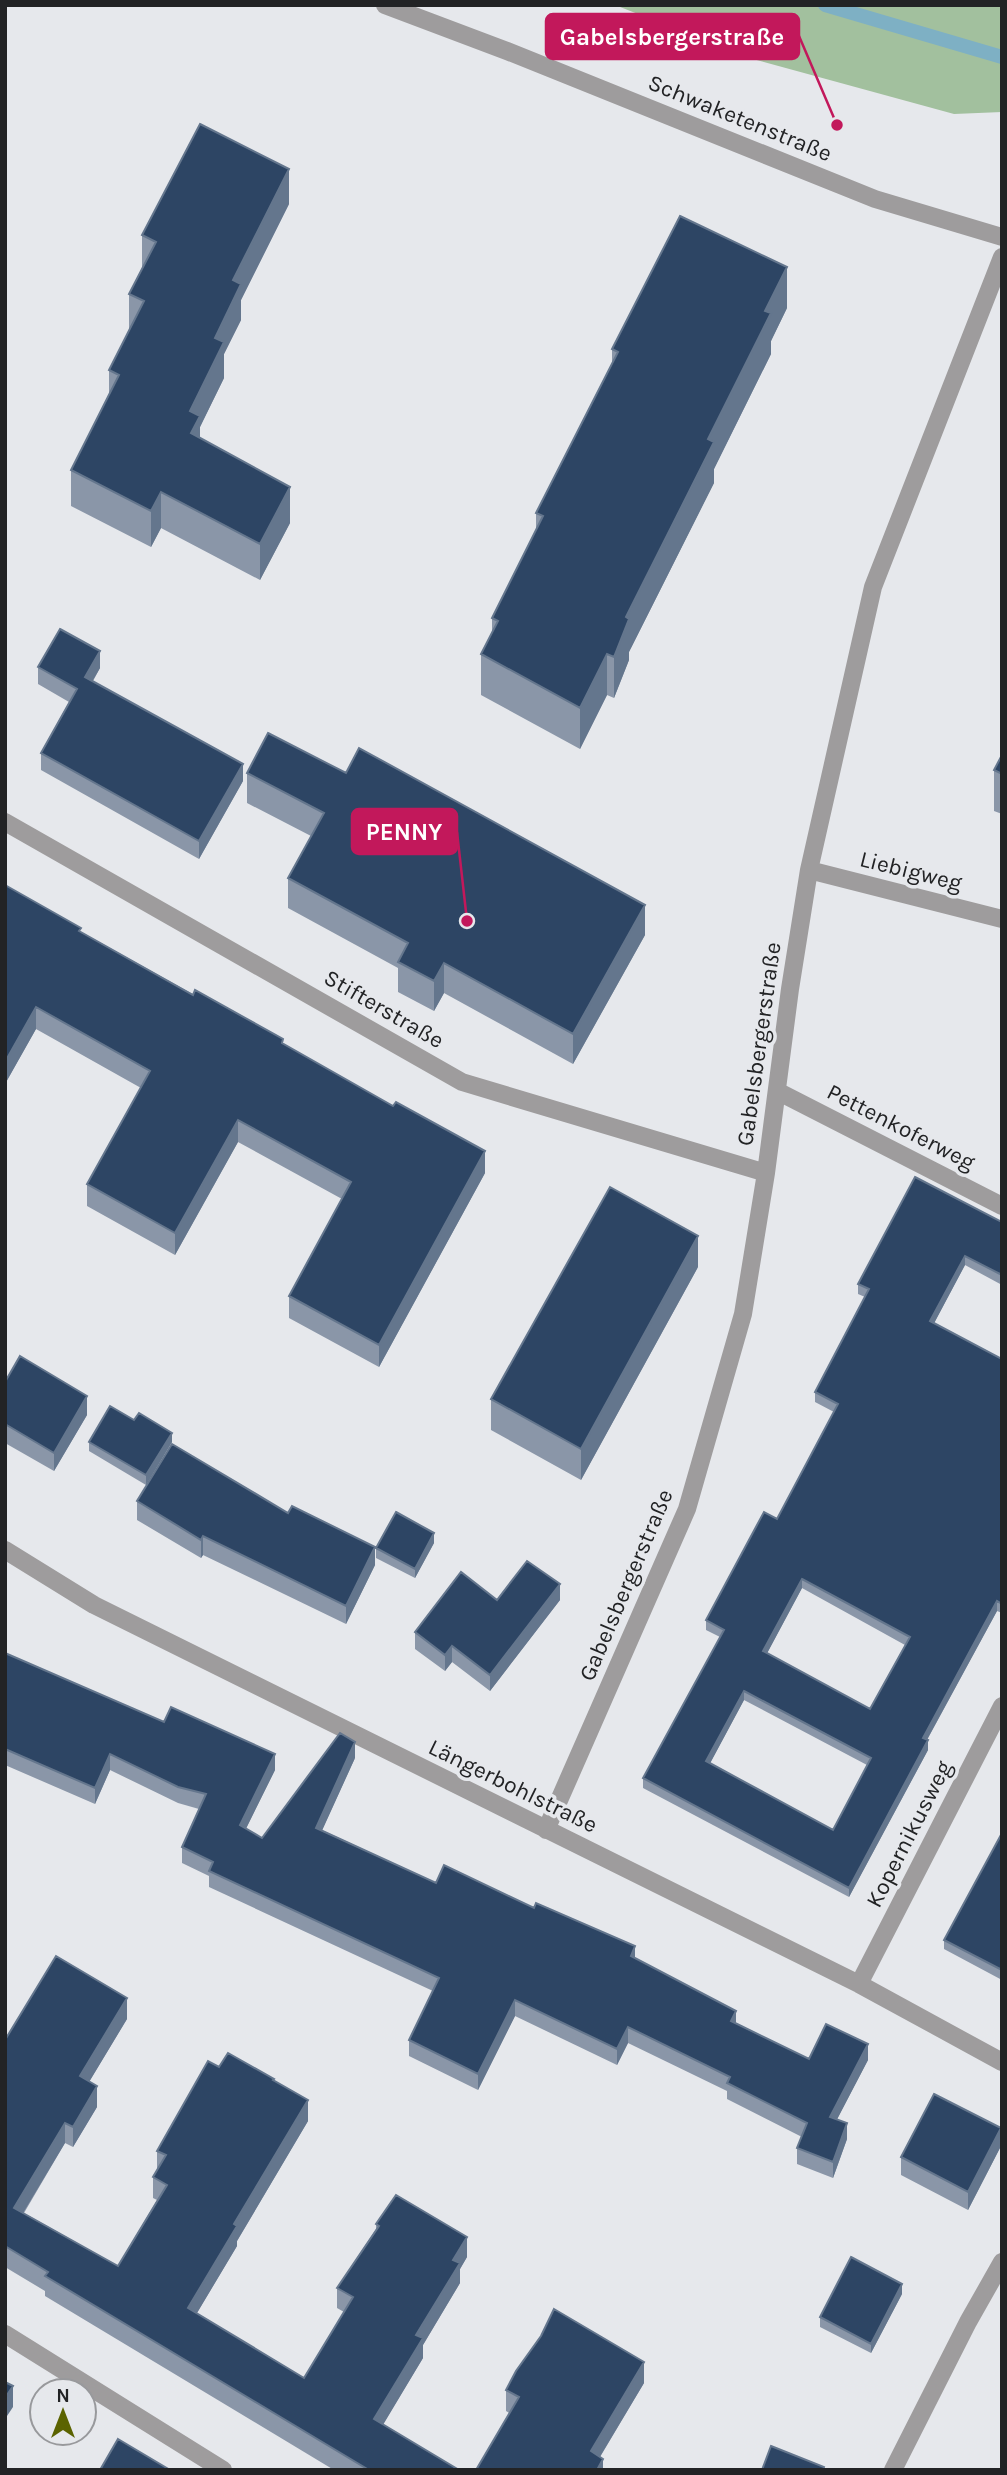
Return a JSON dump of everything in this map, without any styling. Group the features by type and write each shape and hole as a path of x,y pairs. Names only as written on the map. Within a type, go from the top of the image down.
{"street":[{"name":"Schwaketenstraße","path":"385,5 507,51 875,199 1002,237"},
{"name":"Gabelsbergerstraße","path":"546,1830 687,1509 743,1314 809,870 873,587 1002,257"},
{"name":"Stifterstraße","path":"5,822 462,1082 766,1173"},
{"name":"Liebigweg","path":"809,870 1002,919"},
{"name":"Pettenkoferweg","path":"778,1091 1002,1206"},
{"name":"Längerbohlstraße","path":"5,1550 94,1605 859,1984 1002,2063"},
{"name":"Kopernikusweg","path":"859,1984 1002,1706"},
{"path":"893,2470 968,2322 1002,2262"},
{"path":"5,2334 223,2470"}],"green space":[{"path":"615,5 1002,5 1002,112 954,114 753,59"}],"building":[{"path":"200,124 289,169 233,280 241,284 215,338 224,342 190,411 200,416 191,433 290,487 260,544 161,492 151,511 71,470 119,375 109,370 144,301 129,294 156,242 142,235"},
{"path":"680,216 787,267 765,311 771,313 708,439 714,442 626,617 629,619 614,657 607,654 580,708 481,654 498,621 492,618 543,516 536,513 618,352 612,349"},
{"path":"60,629 100,651 85,677 243,764 199,841 41,753 77,689 38,667"},
{"path":"268,733 346,773 359,748 645,905 573,1034 444,963 434,981 398,962 408,943 288,878 324,813 247,773"},
{"path":"1002,755 1002,774 994,770"},
{"path":"5,885 81,928 79,931 193,995 195,990 283,1039 282,1043 393,1106 396,1102 485,1151 379,1345 289,1296 351,1182 238,1120 175,1233 87,1184 150,1071 36,1007 5,1062"},
{"path":"915,1177 1002,1222 1002,1275 965,1256 930,1321 1002,1359 1002,1604 997,1601 923,1738 928,1740 849,1888 643,1778 724,1630 706,1620 764,1512 777,1519 838,1404 815,1392 869,1289 858,1284","holes":["802,1579 910,1637 870,1709 763,1651","744,1691 871,1758 833,1830 706,1761"]},
{"path":"610,1187 698,1236 581,1449 491,1399"},
{"path":"20,1356 87,1396 54,1453 5,1424 5,1382"},
{"path":"110,1406 134,1420 139,1413 172,1433 146,1475 89,1442"},
{"path":"172,1444 288,1513 292,1506 375,1547 346,1606 203,1536 201,1540 137,1501"},
{"path":"396,1512 434,1533 415,1569 376,1548"},
{"path":"527,1561 560,1584 490,1675 452,1646 445,1655 415,1632 461,1572 497,1600"},
{"path":"5,1653 164,1722 171,1707 275,1754 240,1825 262,1838 340,1733 355,1742 316,1828 436,1883 444,1865 534,1908 536,1903 635,1946 631,1956 736,2011 731,2021 809,2059 826,2024 868,2044 830,2117 847,2123 833,2162 797,2148 807,2123 727,2083 730,2077 628,2027 617,2049 515,2000 478,2074 409,2040 439,1978 209,1871 213,1862 182,1847 206,1794 178,1787 110,1754 95,1788 5,1749"},
{"path":"1002,1833 1002,1970 944,1940"},
{"path":"56,1956 127,1998 80,2076 97,2086 73,2127 65,2123 14,2208 118,2266 167,2185 153,2177 166,2155 157,2151 208,2061 219,2067 228,2053 274,2079 308,2100 234,2224 237,2226 188,2308 304,2378 353,2297 337,2288 379,2226 376,2224 396,2195 467,2237 453,2260 460,2263 416,2335 423,2338 374,2419 459,2470 369,2470 45,2276 48,2272 5,2246 5,2040"},
{"path":"934,2094 1001,2128 968,2192 901,2157"},
{"path":"851,2257 902,2284 871,2344 820,2317"},
{"path":"554,2309 644,2362 591,2451 603,2459 597,2470 476,2470 519,2397 506,2390 541,2336"},
{"path":"5,2382 13,2386 5,2398"},
{"path":"118,2439 170,2470 100,2470"},
{"path":"771,2446 824,2467 823,2470 762,2470"}],"waterway":[{"path":"825,5 1002,57"}],"place":[{"name":"Gabelsbergerstraße","path":"837,125"},
{"name":"PENNY","path":"467,921"}]}
